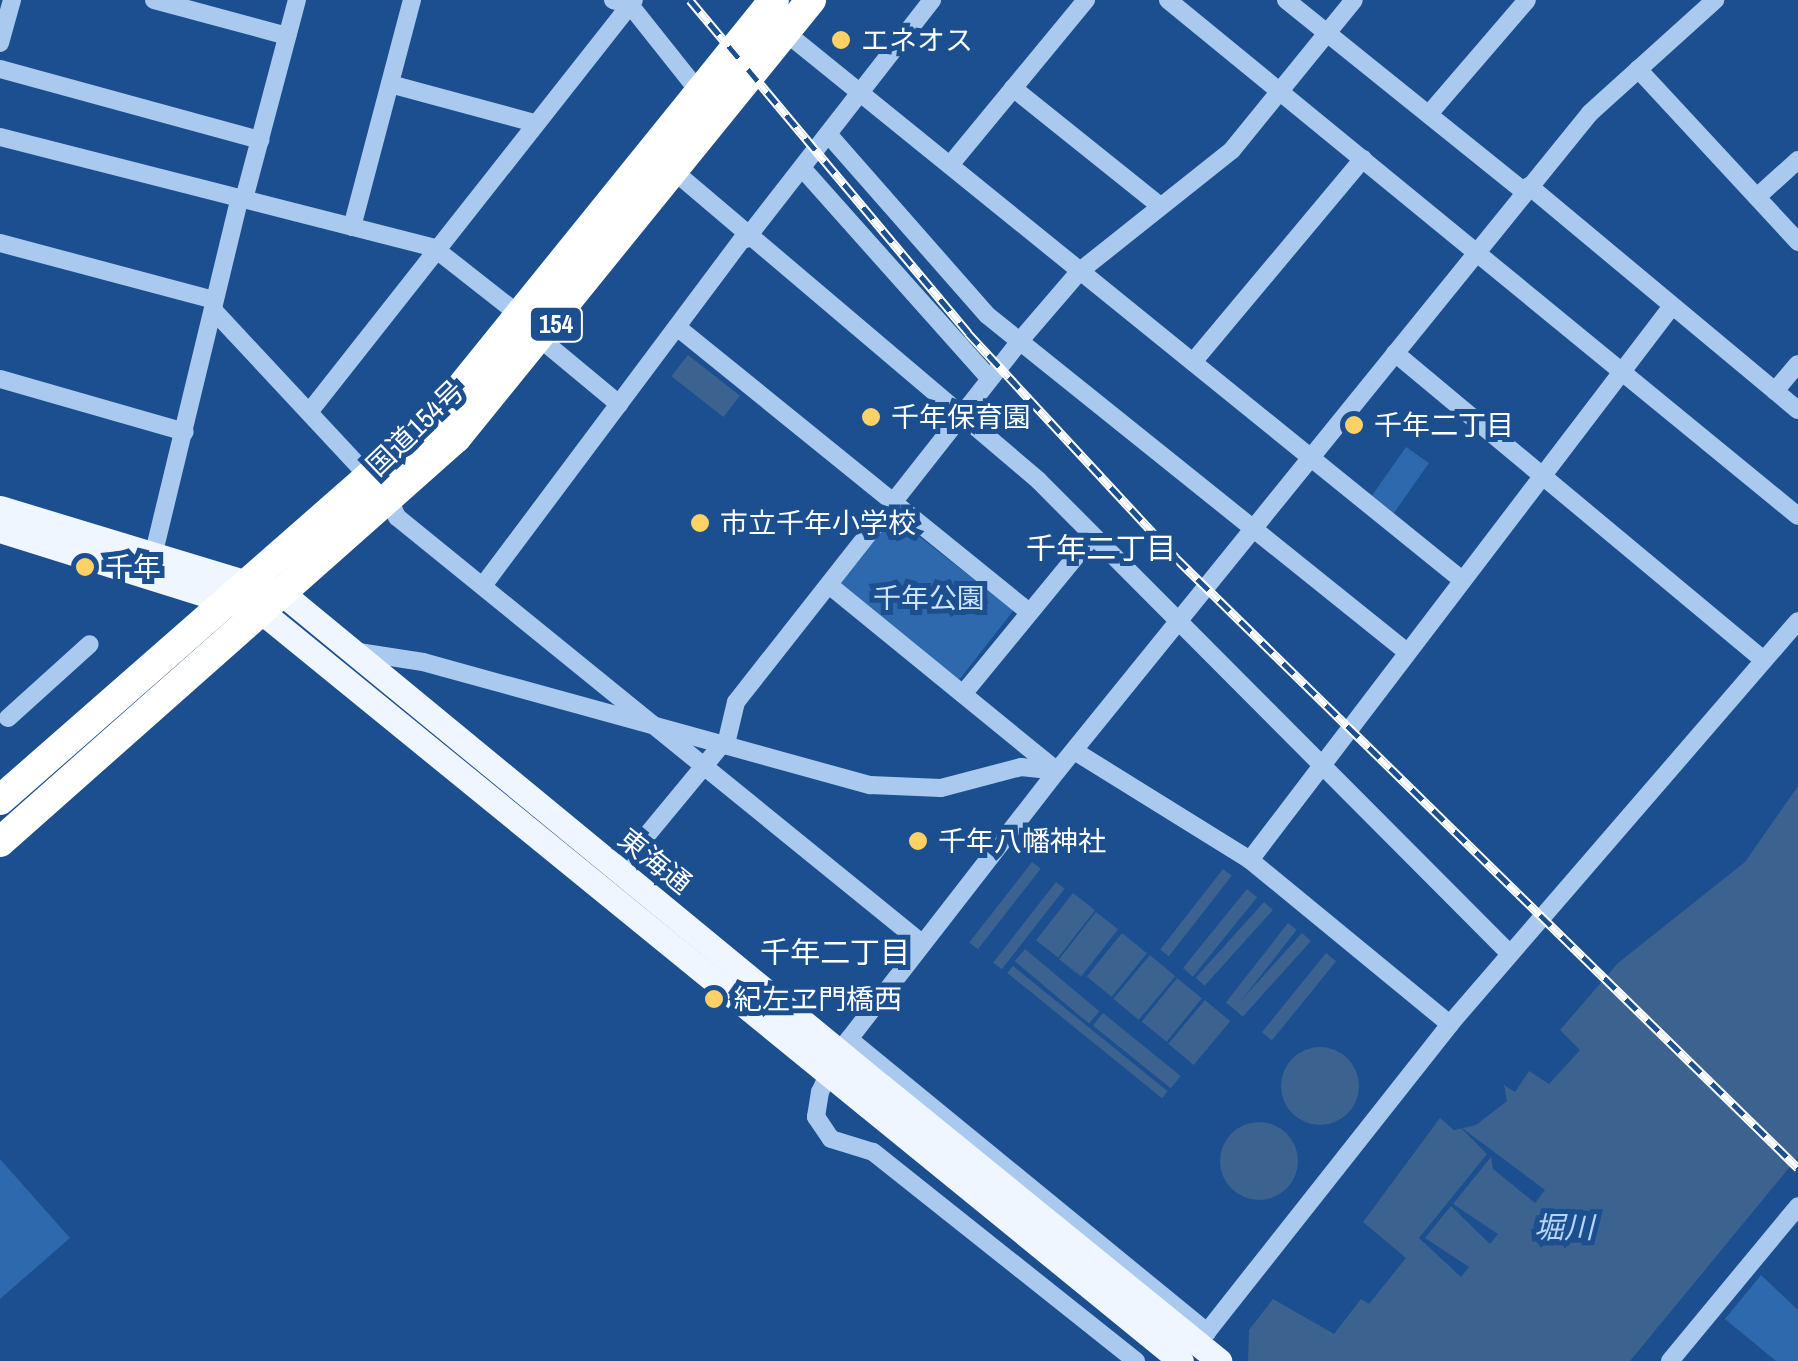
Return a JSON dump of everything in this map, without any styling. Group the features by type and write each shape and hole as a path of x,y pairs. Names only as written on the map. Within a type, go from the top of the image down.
{"highway":[{"name":"国道154号","path":"0,842 272,603 379,488 522,317 774,0"},
{"name":"国道154号","path":"0,800 241,588 379,488 543,341 811,0"}],"main road":[{"name":"東海通","path":"0,508 154,552 272,603 347,650 839,1055 874,1096 1180,1361"},
{"name":"東海通","path":"0,530 241,588"},
{"name":"東海通","path":"272,603 839,1055"},
{"name":"東海通","path":"874,1096 1219,1361"}],"street":[{"path":"0,43 12,0"},
{"path":"154,0 288,36"},
{"path":"154,552 242,200 297,0"},
{"path":"352,227 412,0"},
{"path":"485,583 745,238 932,0"},
{"path":"950,165 1086,0"},
{"path":"1168,0 1798,516"},
{"path":"1286,0 1527,189 1798,410"},
{"path":"618,870 725,743 736,702 1018,343 1080,271 1232,150 1354,0"},
{"path":"1136,1361 873,1152 831,1138 816,1116 839,1055 1057,771 1527,189 1638,69 1715,0"},
{"path":"310,410 626,2 700,94"},
{"path":"1428,114 1513,4"},
{"path":"785,32 1462,580"},
{"path":"0,69 260,140"},
{"path":"1638,69 1798,242"},
{"path":"390,84 535,124"},
{"path":"1014,88 1159,205"},
{"path":"828,134 1018,343 1407,652"},
{"path":"0,137 434,248 522,317"},
{"path":"1194,362 1363,159"},
{"path":"1757,197 1798,160"},
{"path":"802,168 989,378"},
{"path":"674,172 745,238 958,416 1092,538 1318,769 1510,952"},
{"path":"0,243 215,307 379,488 397,518 485,583 643,719 923,944"},
{"path":"1250,860 1672,306"},
{"path":"677,327 1029,612"},
{"path":"543,341 619,404"},
{"path":"1395,354 1764,660"},
{"path":"1775,391 1798,364"},
{"path":"0,379 185,432"},
{"path":"962,694 1092,538"},
{"path":"829,585 1057,771"},
{"path":"1180,1361 1510,952 1798,621"},
{"path":"8,718 90,644"},
{"path":"347,650 643,719 888,786 942,788 1021,767 1057,771"},
{"path":"1076,752 1250,860 1450,1024"},
{"path":"839,1055 1207,1332"},
{"path":"1670,1361 1798,1206"}],"green space":[{"path":"1406,447 1429,463 1394,513 1371,497"},
{"name":"千年公園","path":"893,516 1014,610 959,680 839,585"},
{"path":"0,1159 70,1238 0,1299"},
{"path":"1761,1275 1798,1310 1798,1361 1776,1361 1725,1319"}],"water":[{"path":"688,355 740,396 723,417 671,376"},
{"name":"堀川","path":"1798,786 1798,1157 1630,1361 1248,1361 1249,1330 1273,1299 1334,1334 1361,1299 1369,1304 1406,1258 1363,1222 1440,1118 1454,1130 1476,1125 1507,1101 1504,1085 1515,1092 1529,1071 1549,1084 1580,1050 1560,1030 1618,963 1745,862"},
{"path":"1032,862 1041,869 978,949 969,942"},
{"path":"1223,869 1232,876 1169,956 1160,949"},
{"path":"1056,882 1065,889 1002,969 993,962"},
{"path":"1247,889 1257,897 1193,976 1183,968"},
{"path":"1073,893 1095,910 1058,958 1036,940"},
{"path":"1264,902 1273,910 1205,986 1196,978"},
{"path":"1096,912 1118,929 1081,977 1059,959"},
{"path":"1288,923 1297,930 1234,1009 1226,1003"},
{"path":"1122,933 1147,953 1112,997 1087,977"},
{"path":"1302,933 1311,941 1243,1017 1234,1009"},
{"path":"1025,949 1099,1011 1089,1024 1015,961"},
{"path":"1326,953 1336,961 1272,1040 1262,1032"},
{"path":"1150,955 1175,976 1139,1020 1113,999"},
{"path":"1013,966 1168,1091 1162,1098 1007,973"},
{"path":"1177,978 1202,998 1167,1042 1142,1022"},
{"path":"1205,1000 1230,1021 1194,1065 1168,1044"},
{"path":"1103,1013 1181,1076 1171,1088 1093,1025"},
{"path":"1320,1047 1348,1058 1359,1086 1348,1114 1320,1125 1292,1114 1281,1086 1292,1058"},
{"path":"1259,1122 1287,1133 1298,1161 1287,1189 1259,1200 1231,1189 1220,1161 1231,1133"}],"pier":[{"path":"1458,1125 1545,1190 1535,1203 1493,1169 1491,1157 1453,1204 1498,1234 1490,1244 1451,1206 1425,1238 1469,1267 1461,1277 1419,1238 1487,1154"}],"railway":[{"path":"690,0 968,333 1176,558 1798,1168"}],"place":[{"name":"エネオス","path":"841,40"},
{"name":"千年保育園","path":"871,417"},
{"name":"千年二丁目","path":"1354,425"},
{"name":"市立千年小学校","path":"700,523"},
{"name":"千年","path":"85,567"},
{"name":"千年八幡神社","path":"918,841"},
{"name":"紀左ヱ門橋西","path":"714,999"}],"district":[{"name":"千年二丁目","path":"1101,548"},
{"name":"千年二丁目","path":"835,952"}]}
